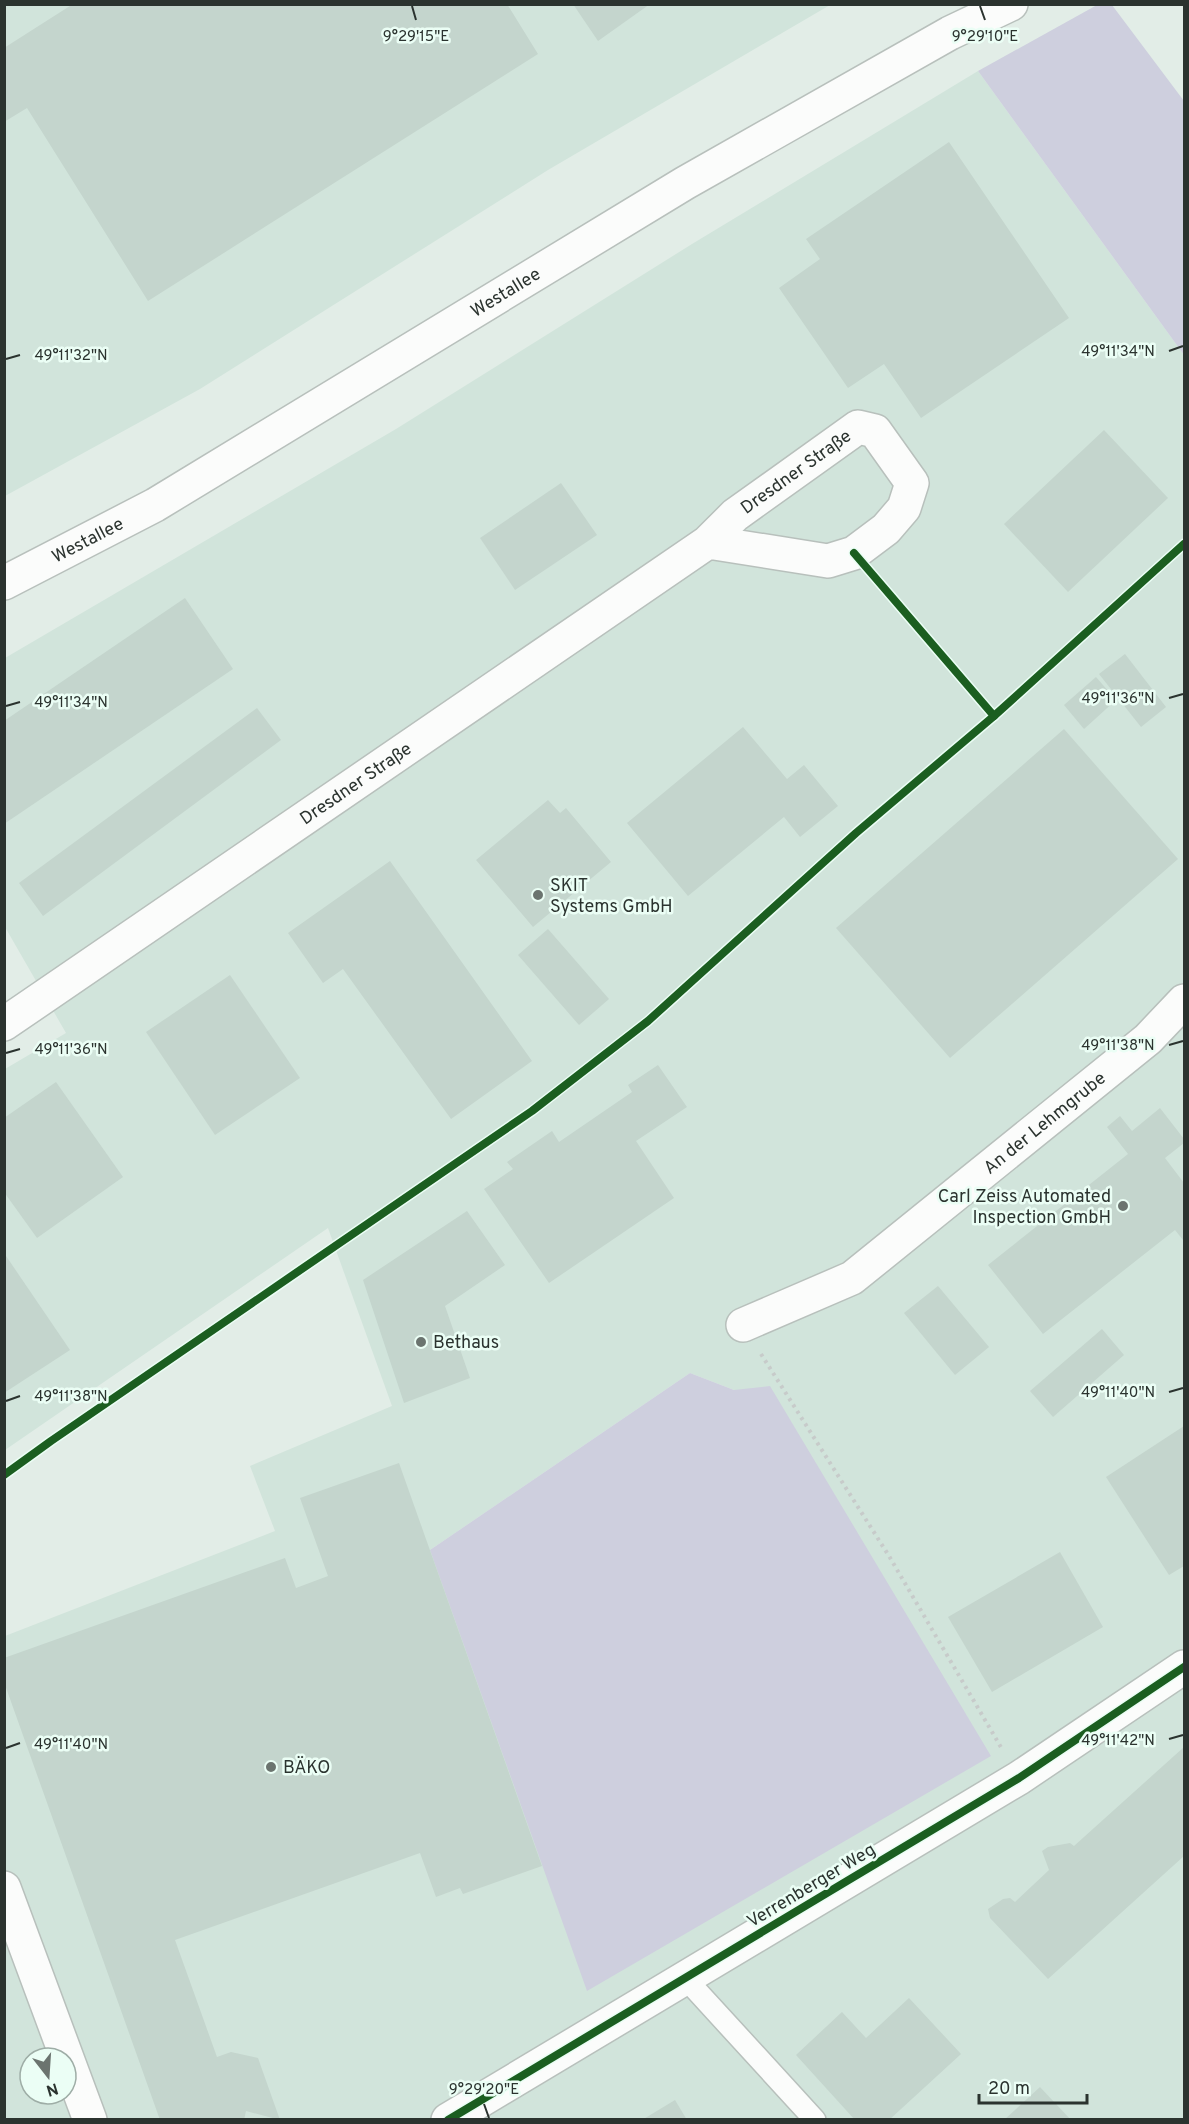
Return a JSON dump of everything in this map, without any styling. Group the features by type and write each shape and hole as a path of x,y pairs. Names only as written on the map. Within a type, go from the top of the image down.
{"street":[{"name":"Westallee","path":"4,583 155,505 696,177 950,33 1011,4"},
{"name":"Dresdner Straße","path":"4,1024 708,542 735,515 858,427 875,431 912,483 904,508 886,529 854,553 828,561 708,542"},
{"name":"An der Lehmgrube","path":"743,1325 852,1278 1148,1039 1185,1001"},
{"name":"Verrenberger Weg","path":"448,2120 1019,1778 1185,1667"},
{"path":"4,1888 90,2120"}],"lane":[{"path":"685,1978 815,2120"}],"path":[{"path":"743,1325 889,1556 1019,1778"}],"shaded area":[{"path":"5,5 830,5 548,170 200,389 5,496"},
{"path":"1097,5 1112,5 1184,101 1184,355 978,71"},
{"path":"978,71 1184,355 1184,2119 5,2119 5,1636 275,1531 250,1466 392,1406 328,1228 5,1450 5,1069 66,1033 5,927 5,658 396,429 692,244","holes":["690,1373 734,1390 430,1550"]},
{"path":"690,1373 734,1390 770,1386 991,1756 587,1991 430,1550"}],"building":[{"path":"73,4 507,4 538,54 148,301 27,108 4,122 4,48"},
{"path":"573,4 650,4 598,41"},
{"path":"949,142 1069,318 921,418 884,364 848,388 779,288 820,259 806,239"},
{"path":"1104,430 1168,498 1068,592 1004,524"},
{"path":"561,483 597,535 515,590 480,538"},
{"path":"185,598 233,669 4,824 4,721"},
{"path":"1125,654 1166,707 1141,727 1099,674"},
{"path":"1096,677 1116,700 1084,729 1064,705"},
{"path":"257,708 281,740 43,916 19,883"},
{"path":"743,727 787,779 804,765 838,806 800,837 784,817 688,896 627,823"},
{"path":"1064,729 1178,859 950,1058 836,928"},
{"name":"SKIT Systems GmbH","path":"548,800 560,813 566,808 611,862 533,927 476,860"},
{"path":"390,861 532,1061 451,1119 343,969 323,983 288,933"},
{"path":"548,929 609,999 579,1025 518,955"},
{"path":"230,975 300,1078 215,1135 146,1032"},
{"path":"658,1065 687,1107 636,1141 674,1198 549,1283 484,1189 513,1169 507,1162 552,1131 559,1142 632,1092 628,1085"},
{"path":"56,1082 123,1177 37,1238 4,1192 4,1118"},
{"name":"Carl Zeiss Automated Inspection GmbH","path":"1160,1108 1184,1139 1184,1143 1165,1158 1184,1183 1184,1239 1175,1230 1043,1334 988,1265 1128,1154 1107,1127 1120,1116 1132,1131"},
{"name":"Bethaus","path":"467,1211 505,1265 445,1306 470,1378 404,1403 363,1280"},
{"path":"4,1253 70,1350 4,1393"},
{"path":"938,1286 989,1347 955,1375 904,1313"},
{"path":"1102,1329 1124,1355 1053,1417 1030,1391"},
{"path":"1184,1426 1184,1566 1169,1575 1106,1477"},
{"name":"BÄKO","path":"399,1463 542,1866 463,1894 460,1888 436,1897 420,1853 175,1940 217,2057 231,2052 258,2058 280,2120 246,2111 244,2120 160,2120 4,1682 4,1658 285,1558 296,1588 328,1576 300,1498"},
{"path":"1060,1552 1103,1627 992,1692 948,1617"},
{"path":"1184,1747 1184,1856 1048,1979 990,1918 988,1909 1003,1899 1010,1898 1015,1902 1049,1870 1042,1851 1048,1847 1070,1843 1074,1846"},
{"path":"909,1998 961,2054 889,2120 855,2120 796,2055 842,2012 866,2038"},
{"path":"1040,2087 1071,2120 1004,2120"},
{"path":"675,2100 687,2120 642,2120"}],"cycle path":[{"path":"4,1475 532,1111 648,1021 856,833 994,716 1184,544"},
{"path":"854,553 994,716"},
{"path":"448,2120 1019,1778 1184,1667"}],"place":[{"name":"SKIT Systems GmbH","path":"538,895"},
{"name":"Carl Zeiss Automated Inspection GmbH","path":"1123,1206"},
{"name":"Bethaus","path":"421,1342"},
{"name":"BÄKO","path":"271,1767"}]}
